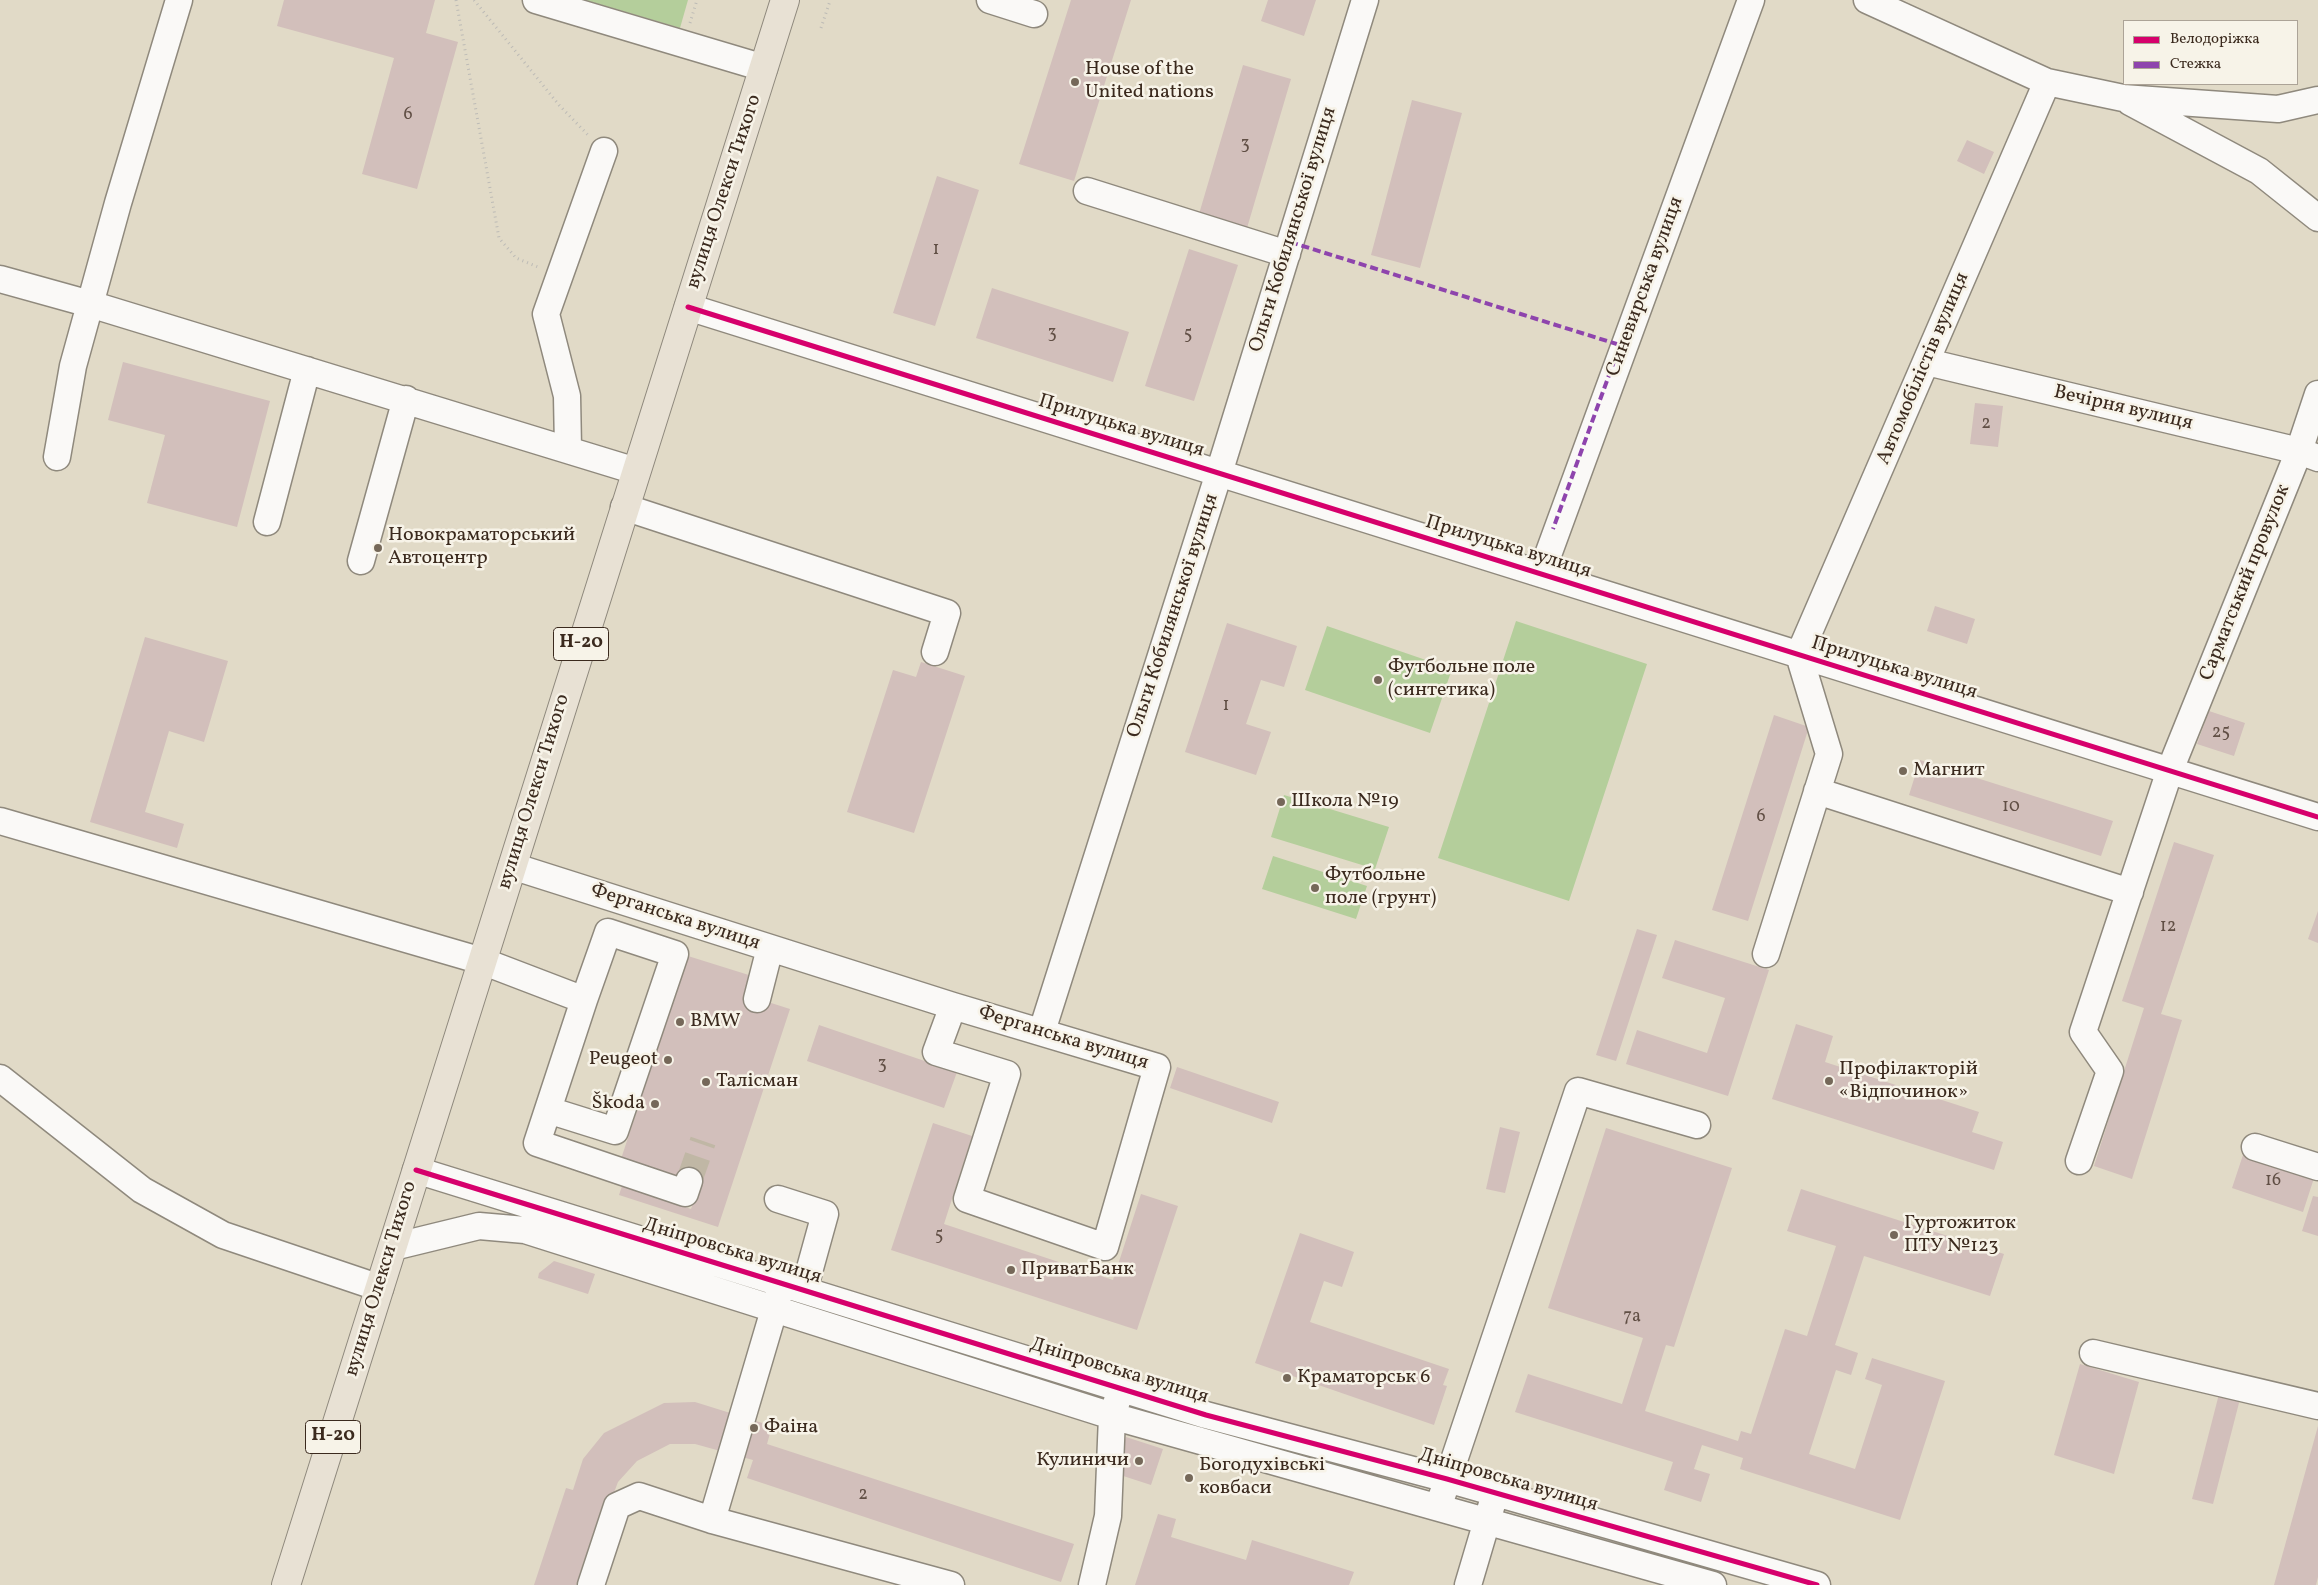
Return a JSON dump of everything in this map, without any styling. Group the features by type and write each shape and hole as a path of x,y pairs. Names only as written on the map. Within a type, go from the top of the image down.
{"main road":[{"name":"вулиця Олекси Тихого","path":"286,1585 785,0"}],"street":[{"path":"57,457 73,366 179,0"},
{"path":"536,0 764,68"},
{"path":"990,0 1034,14"},
{"name":"Ольги Кобилянської вулиця","path":"1042,1031 1219,473 1365,0"},
{"name":"Синевирська вулиця","path":"1540,574 1751,0"},
{"path":"1867,0 2047,82 2123,98 2278,109 2318,100"},
{"name":"Автомобілістів вулиця","path":"1799,655 2047,82"},
{"path":"2123,98 2259,172 2318,218"},
{"path":"568,448 567,396 546,314 604,152"},
{"path":"1087,191 1287,254"},
{"path":"0,279 90,304 636,470"},
{"name":"Прилуцька вулиця","path":"688,307 2318,817"},
{"name":"Вечірня вулиця","path":"1927,362 2308,454"},
{"path":"267,522 307,370"},
{"name":"Сарматський провулок","path":"2079,1161 2110,1071 2083,1032 2170,770 2308,454 2318,394"},
{"path":"361,561 406,399"},
{"path":"624,507 947,614 935,652"},
{"path":"1766,954 1829,754 1799,655"},
{"path":"1818,791 2130,892"},
{"path":"0,821 482,961 584,1000"},
{"name":"Ферганська вулиця","path":"512,866 953,1006 1042,1031 1157,1067 1106,1247 967,1198 1007,1074 936,1052 953,1006"},
{"path":"548,1110 615,1131 674,954 608,932 584,1000 537,1143 685,1193 689,1181"},
{"path":"757,999 770,948"},
{"path":"0,1078 142,1190 215,1231 380,1288"},
{"path":"1438,1507 1578,1091 1698,1126"},
{"path":"2255,1147 2318,1167"},
{"name":"Дніпровська вулиця","path":"416,1170 1206,1415 1447,1479 1817,1585"},
{"path":"712,1520 774,1309 793,1287 825,1214 778,1199"},
{"name":"Дніпровська вулиця","path":"392,1248 479,1226 525,1230 1112,1416 1486,1521 1634,1574 1713,1585"},
{"path":"2093,1353 2318,1406"},
{"path":"1092,1585 1108,1516 1112,1416 1121,1388"},
{"path":"1468,1585 1495,1493"},
{"path":"591,1585 617,1506 639,1496 712,1520 950,1585"},
{"path":"1634,1574 1644,1536"}],"path":[{"path":"456,0 499,238 516,258 560,276"},
{"path":"474,0 559,105 604,152"},
{"path":"821,28 830,1"}],"green space":[{"path":"585,0 688,0 680,28"},
{"path":"1516,621 1647,664 1569,901 1438,858"},
{"name":"Футбольне поле (синтетика)","path":"1327,626 1452,669 1430,733 1305,690"},
{"path":"1284,795 1389,827 1375,869 1271,837"},
{"name":"Футбольне поле (грунт)","path":"1273,856 1367,886 1356,919 1262,889"}],"building":[{"path":"284,0 435,0 426,33 458,42 417,189 362,174 394,58 277,26"},
{"name":"House of the United nations","path":"1071,0 1131,0 1074,181 1019,164"},
{"path":"1268,0 1316,0 1304,36 1261,21"},
{"path":"1243,65 1291,79 1247,228 1199,214"},
{"path":"1412,100 1462,113 1420,268 1371,255"},
{"path":"1967,140 1994,152 1984,174 1957,161"},
{"path":"937,176 979,190 935,326 893,313"},
{"path":"1189,249 1238,265 1194,401 1145,386"},
{"path":"992,288 1129,332 1113,382 976,338"},
{"path":"123,362 270,401 237,527 147,503 165,435 108,420"},
{"path":"1975,403 2003,406 1998,447 1970,444"},
{"path":"1935,606 1975,619 1967,644 1927,631"},
{"path":"1227,623 1297,646 1284,687 1261,680 1246,724 1271,732 1256,775 1185,752"},
{"path":"145,637 228,661 204,742 169,731 145,812 184,824 177,848 90,822"},
{"path":"921,662 965,676 914,833 847,812 893,670 916,677"},
{"path":"2209,711 2245,723 2234,756 2197,744"},
{"path":"1774,715 1809,727 1748,921 1712,910"},
{"path":"1920,760 2113,821 2101,856 1909,795"},
{"path":"2174,842 2214,855 2161,1014 2182,1020 2132,1179 2094,1166 2144,1008 2122,1001"},
{"path":"2318,911 2318,943 2308,939"},
{"path":"1637,929 1657,935 1616,1061 1596,1055"},
{"path":"1675,940 1769,970 1728,1096 1626,1064 1637,1030 1707,1053 1725,998 1662,978"},
{"name":"Талісман","path":"688,956 752,976 746,995 790,1009 718,1227 619,1195 622,1186 691,1209 699,1184 621,1159"},
{"name":"Профілакторій «Відпочинок»","path":"1796,1024 1833,1036 1825,1062 1979,1112 1972,1132 2003,1142 1994,1170 1772,1099"},
{"path":"819,1025 957,1072 944,1108 807,1061"},
{"path":"1177,1067 1279,1102 1272,1123 1170,1088"},
{"path":"933,1123 972,1136 944,1224 1113,1280 1141,1194 1178,1206 1137,1330 891,1250"},
{"path":"1500,1127 1520,1132 1505,1193 1486,1189"},
{"path":"1606,1128 1732,1168 1674,1347 1666,1345 1645,1411 1738,1441 1741,1431 1751,1434 1785,1329 1807,1336 1836,1246 1787,1231 1801,1189 2004,1254 1990,1296 1864,1256 1835,1345 1858,1353 1851,1375 1836,1370 1809,1454 1855,1469 1882,1385 1865,1379 1872,1358 1945,1381 1900,1520 1740,1469 1743,1458 1702,1445 1694,1469 1710,1474 1701,1502 1664,1490 1673,1462 1515,1412 1528,1374 1622,1404 1643,1338 1548,1308"},
{"path":"2244,1152 2315,1175 2303,1212 2232,1188"},
{"path":"2313,1196 2318,1197 2318,1236 2302,1231"},
{"path":"1300,1233 1354,1252 1342,1287 1324,1281 1310,1322 1449,1369 1443,1385 1447,1386 1434,1425 1255,1363"},
{"path":"698,1235 716,1241 713,1252 695,1246"},
{"path":"554,1261 595,1274 588,1294 538,1278 539,1273"},
{"path":"2080,1364 2139,1382 2114,1474 2054,1455"},
{"path":"2219,1394 2240,1399 2213,1504 2192,1499"},
{"path":"695,1402 772,1426 767,1444 1074,1544 1061,1582 747,1478 753,1460 695,1444 670,1444 637,1461 618,1482 610,1503 604,1501 576,1585 534,1585 566,1488 573,1490 583,1459 604,1433 664,1403"},
{"path":"2318,1426 2318,1577 2316,1585 2274,1585"},
{"name":"Кулиничи","path":"1126,1437 1163,1449 1151,1485 1114,1473"},
{"path":"1158,1514 1176,1519 1171,1537 1246,1560 1252,1540 1354,1572 1349,1585 1135,1585"}],"tunnel":[{"path":"689,1181 703,1141"}],"marked path":[{"path":"1290,242 1620,345 1553,529"}],"cycle path":[{"path":"688,307 2318,817"},
{"path":"416,1170 1206,1415 1447,1479 1817,1585"}],"place":[{"name":"House of the United nations","path":"1075,82"},
{"name":"Новокраматорський Автоцентр","path":"378,548"},
{"name":"Футбольне поле (синтетика)","path":"1378,680"},
{"name":"Магнит","path":"1903,771"},
{"name":"Школа №19","path":"1281,802"},
{"name":"Футбольне поле (грунт)","path":"1315,888"},
{"name":"BMW","path":"680,1022"},
{"name":"Peugeot","path":"668,1060"},
{"name":"Профілакторій «Відпочинок»","path":"1829,1081"},
{"name":"Талісман","path":"706,1082"},
{"name":"Škoda","path":"655,1104"},
{"name":"Гуртожиток ПТУ №123","path":"1894,1235"},
{"name":"ПриватБанк","path":"1011,1270"},
{"name":"Краматорськ 6","path":"1287,1378"},
{"name":"Фаіна","path":"754,1428"},
{"name":"Кулиничи","path":"1139,1461"},
{"name":"Богодухівські ковбаси","path":"1189,1478"}]}
